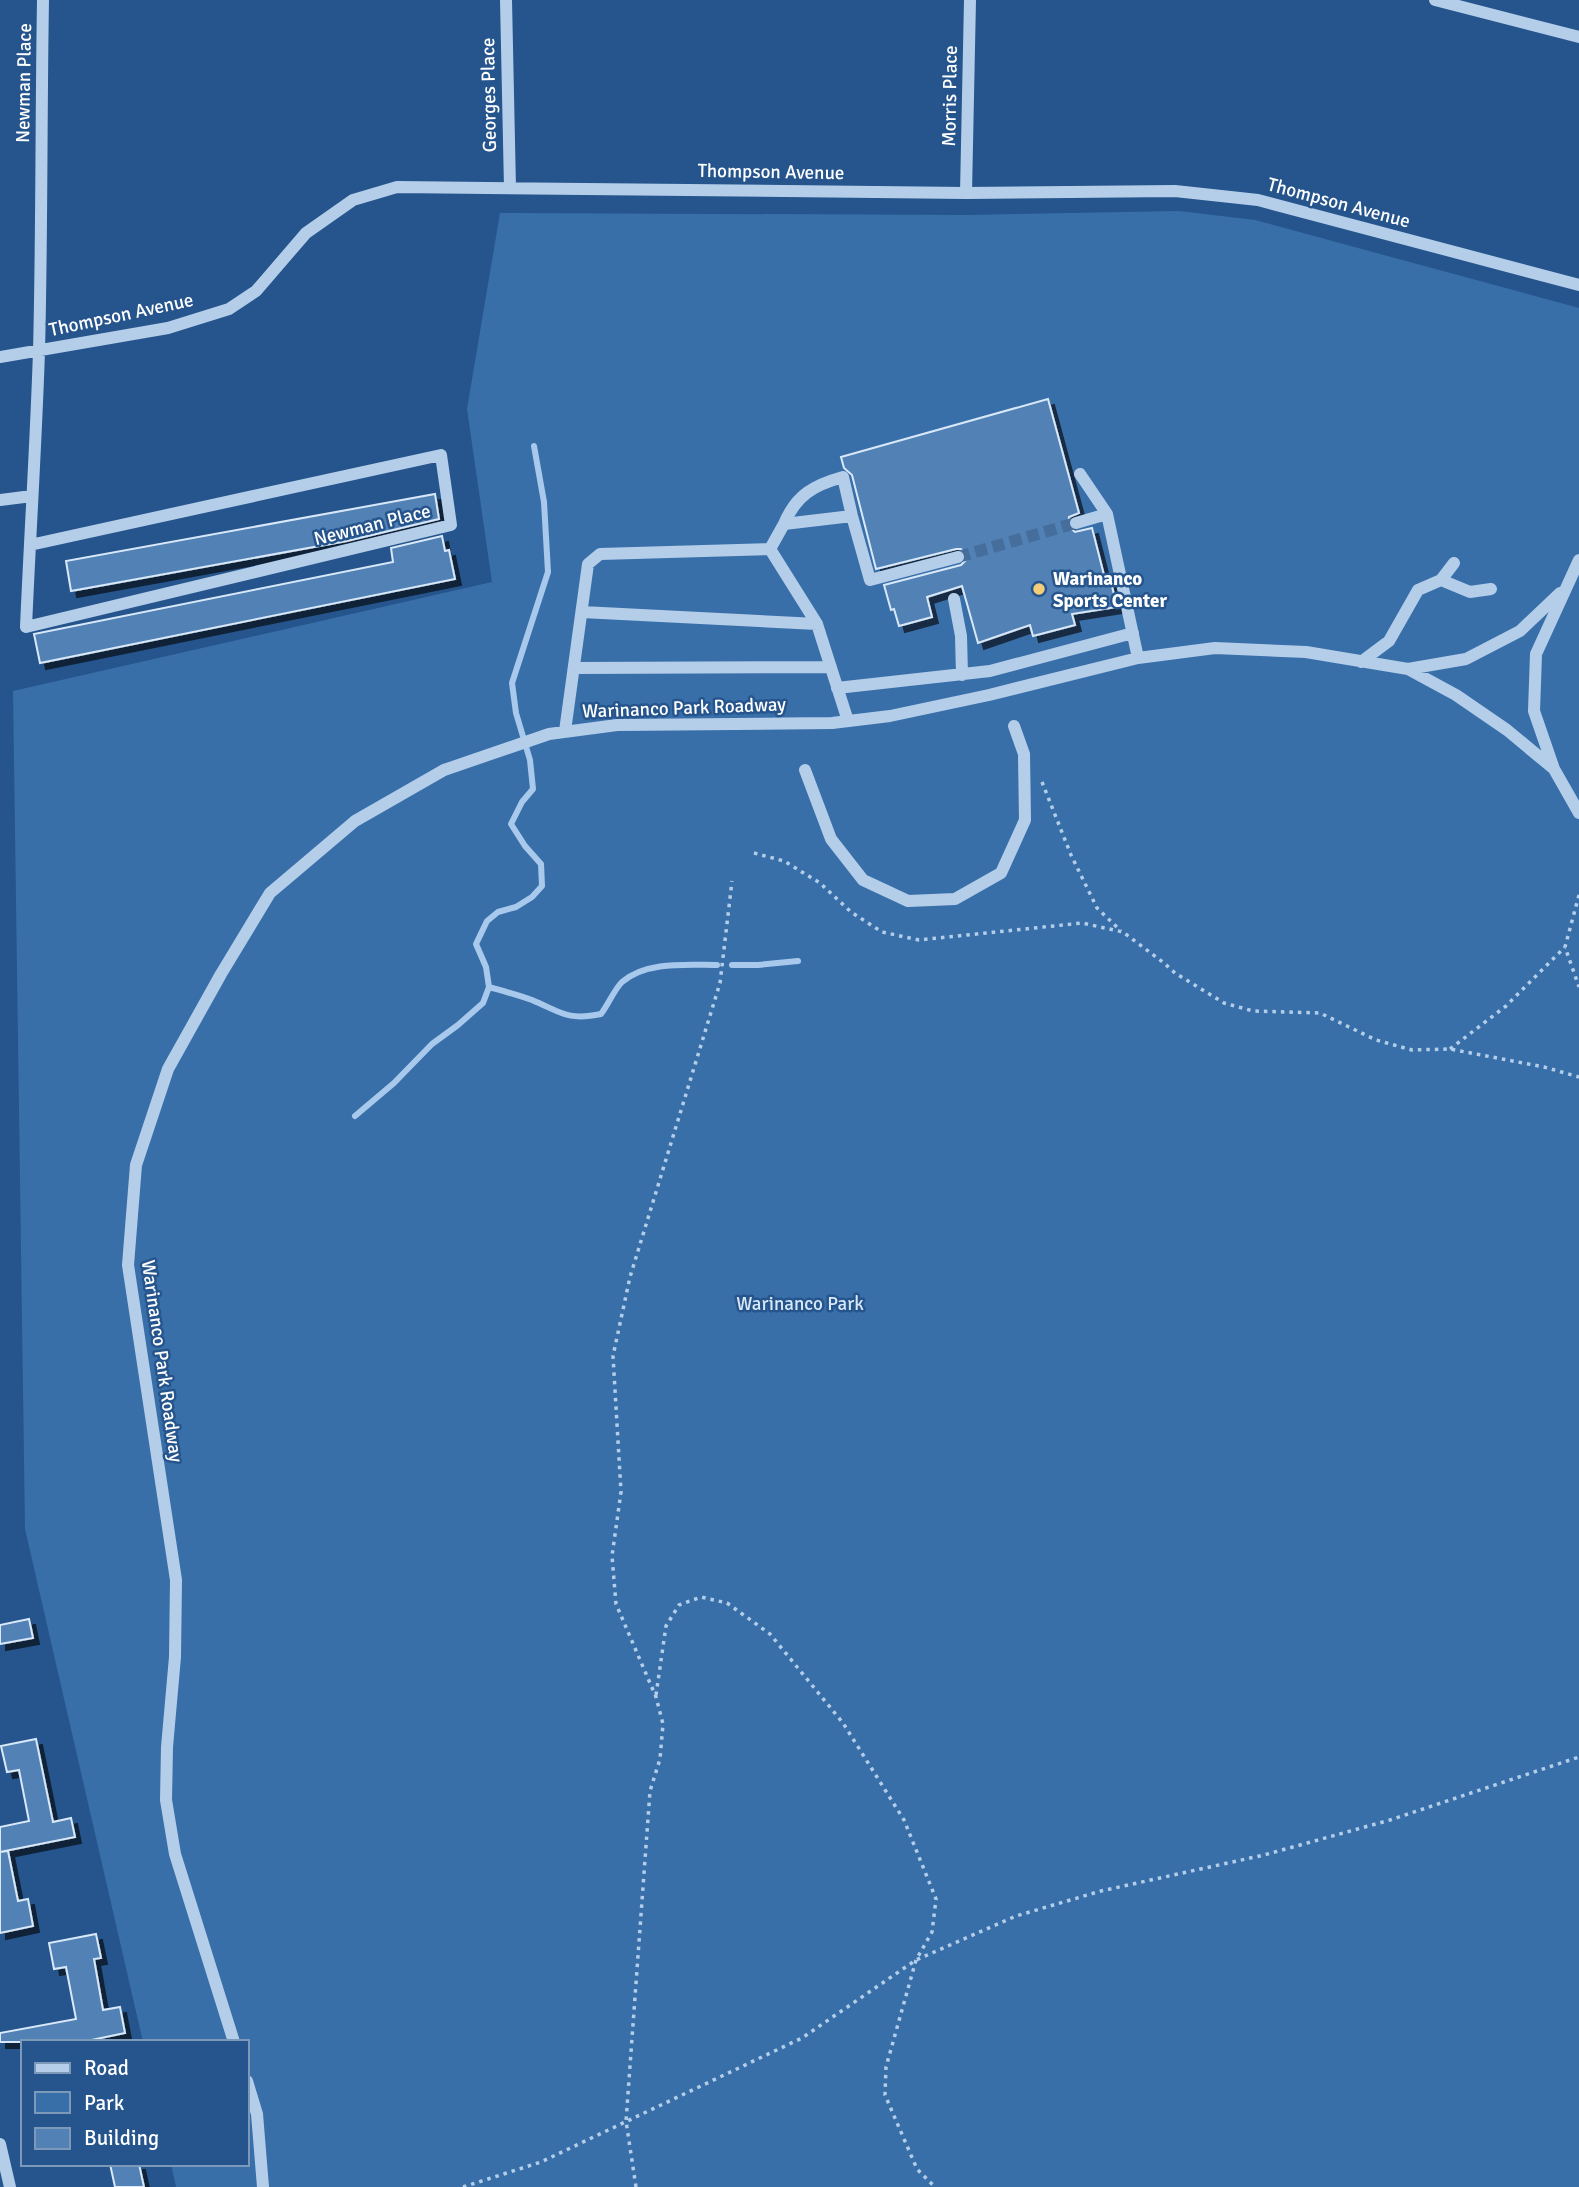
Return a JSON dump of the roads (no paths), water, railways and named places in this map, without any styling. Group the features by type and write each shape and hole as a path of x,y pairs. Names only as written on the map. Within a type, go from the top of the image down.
{"street":[{"name":"Newman Place","path":"30,545 440,455 451,525 26,627 38,350 43,0"},
{"name":"Georges Place","path":"506,0 510,188"},
{"name":"Morris Place","path":"966,192 970,0"},
{"path":"1435,0 1579,37"},
{"name":"Thompson Avenue","path":"0,357 169,328 229,309 256,291 306,233 353,201 397,187 1175,191 1258,200 1579,285"},
{"path":"1080,474 1107,514 1138,658"},
{"path":"770,549 792,506 806,493 825,482 843,477 870,580 958,557"},
{"path":"0,500 32,496"},
{"path":"1076,523 1107,514"},
{"path":"784,524 852,516"},
{"path":"565,731 589,564 600,554 770,549"},
{"path":"770,549 817,624 848,721"},
{"name":"Warinanco Park Roadway","path":"1579,560 1536,654 1534,711 1554,769 1579,813"},
{"path":"1361,662 1389,641 1418,590 1441,580 1454,563"},
{"path":"1441,580 1470,592 1491,589"},
{"name":"Warinanco Park Roadway","path":"233,2040 175,1854 166,1800 167,1747 175,1657 176,1580 128,1265 136,1165 168,1069 270,894 355,821 444,770 550,733 617,725 848,721 890,716 1138,658 1215,648 1306,652 1408,669 1466,659 1520,631 1565,588"},
{"path":"954,599 961,636 962,675"},
{"path":"582,612 817,624"},
{"path":"837,688 990,671 1133,633"},
{"path":"574,668 831,667"},
{"name":"Warinanco Park Roadway","path":"1408,669 1456,695 1497,723 1554,769"},
{"path":"805,770 831,839 863,880 908,901 955,899 1001,873 1025,820 1024,754 1014,726"},
{"path":"248,2084 257,2114 263,2187"},
{"path":"0,2144 10,2187"}],"waterway":[{"path":"355,1116 394,1083 432,1044 483,1003 489,987 486,967 476,944 487,921 498,912 516,907 532,897 542,886 541,864 511,824 522,802 533,789 530,760 516,713 512,683 548,572 544,502 534,446"},
{"path":"732,965 798,961"},
{"path":"489,987 532,1000 565,1014 589,1016 601,1014 622,982 643,970 680,965 717,965"}],"tunnel":[{"path":"958,557 1076,523"}],"place":[{"name":"Warinanco Sports Center","path":"1039,589"}],"park label":[{"name":"Warinanco Park","path":"800,1303"}]}
